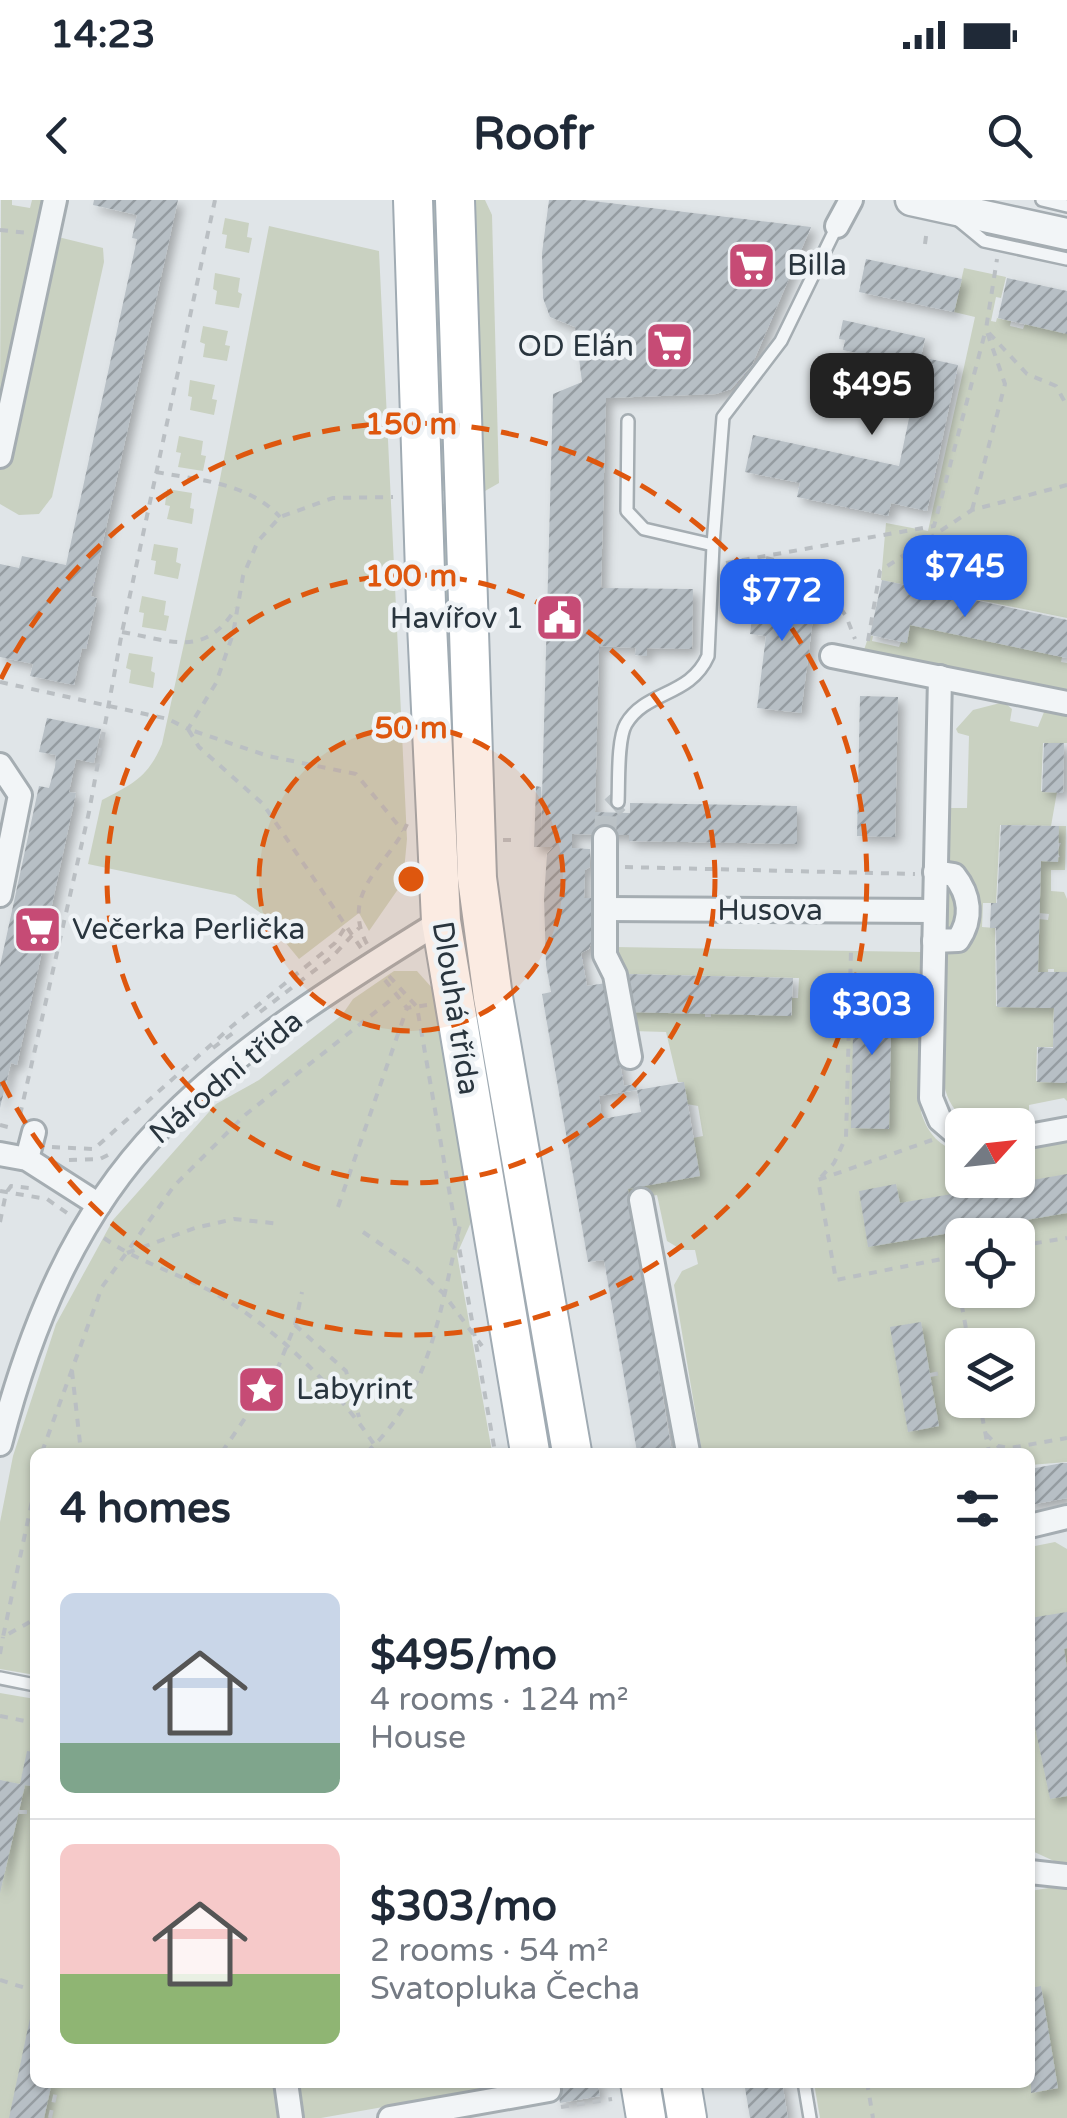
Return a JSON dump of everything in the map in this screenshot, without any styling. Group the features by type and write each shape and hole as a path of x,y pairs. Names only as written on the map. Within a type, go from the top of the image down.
{"main road":[{"name":"Dlouhá třída","path":"413,200 422,497 416,830 442,921 478,1232 529,1448"},
{"name":"Dlouhá třída","path":"454,200 477,878 483,937 525,1144 571,1448"},
{"name":"Národní třída","path":"442,921 477,878"},
{"path":"682,2088 688,2118"},
{"path":"626,2090 646,2118"}],"street":[{"path":"0,456 55,200"},
{"path":"837,226 850,200"},
{"path":"937,202 1067,234"},
{"path":"832,656 865,654 940,677 1067,704"},
{"path":"940,677 931,873 931,1098 938,1130 945,1133"},
{"path":"0,766 20,795 0,894"},
{"path":"605,838 606,956 615,975 630,1057"},
{"path":"931,873 954,875 967,892 967,928 958,940 934,940"},
{"name":"Husova","path":"606,909 934,911"},
{"name":"Národní třída","path":"0,1444 39,1317 92,1215 160,1127 242,1056 327,993 442,921"},
{"path":"1035,1135 1067,1129"},
{"path":"27,1159 34,1132"},
{"path":"0,1154 27,1159 92,1215"},
{"path":"642,1200 687,1448"},
{"path":"1035,1525 1067,1518"},
{"path":"1035,1873 1067,1876"},
{"path":"287,2088 291,2118"},
{"path":"390,2118 549,2090"}],"lane":[{"path":"1042,200 1067,206"},
{"path":"937,202 984,241 1067,259"},
{"path":"618,802 624,727 641,706 672,694 700,672 708,656 723,417 781,341 837,226"},
{"path":"628,420 627,510 644,529 712,545"},
{"path":"0,1678 30,1685"},
{"path":"805,2088 810,2118"}],"path":[{"path":"0,1125 17,1129 89,812 122,632 214,200"},
{"path":"0,230 48,235"},
{"path":"932,536 986,329 997,259"},
{"path":"986,329 1027,374 1056,386 1067,406"},
{"path":"972,510 1005,384 986,329"},
{"path":"156,472 244,491 270,506 280,517"},
{"path":"865,654 880,570 972,510 1067,485"},
{"path":"188,729 216,683 232,634 243,576 258,541 280,517 333,498 422,497"},
{"path":"712,565 934,526"},
{"path":"766,558 813,570 846,616 865,654"},
{"path":"122,632 185,643 207,640 225,626 238,604"},
{"path":"0,682 168,719 268,756 356,774 416,830 371,874 360,906 359,928 365,941"},
{"path":"188,729 198,747 263,804 367,957"},
{"path":"605,867 931,873"},
{"path":"68,1148 94,1149 231,1027 336,943 346,926"},
{"path":"818,1180 834,1163 846,1137 851,951"},
{"path":"379,973 407,1008"},
{"path":"395,984 417,1006 495,1448"},
{"path":"43,1448 102,1288 174,1186 245,1115 397,995"},
{"path":"407,1008 435,1004"},
{"path":"338,1206 407,1008"},
{"path":"818,1180 938,1130"},
{"path":"818,1180 836,1280 945,1259"},
{"path":"0,1192 47,1199 92,1215 126,1254 216,1294 286,1344 360,1421 377,1448"},
{"path":"126,1254 196,1228 234,1220 281,1224"},
{"path":"363,1232 416,1268 444,1294 482,1346"},
{"path":"457,1238 478,1232"},
{"path":"372,1448 391,1428 414,1389 434,1340 457,1238"},
{"path":"1035,1243 1067,1238"},
{"path":"277,1370 295,1325 302,1292"},
{"path":"295,1325 346,1371 360,1421"},
{"path":"72,1367 81,1448"},
{"path":"930,1375 945,1372"},
{"path":"225,1448 252,1408"},
{"path":"983,1418 988,1448"},
{"path":"986,1434 998,1446 1010,1448 1067,1438"},
{"path":"0,1654 30,1510"},
{"path":"2,1638 30,1622"},
{"path":"0,1716 30,1722"},
{"path":"19,1812 30,1812"},
{"path":"0,1980 30,1989"},
{"path":"50,2118 57,2088"},
{"path":"867,2088 873,2118"},
{"path":"569,2106 626,2090"}],"green space":[{"path":"1,200 30,208 32,200 45,200 0,411"},
{"path":"425,200 442,200 452,491 435,491"},
{"path":"474,200 485,200 492,215 499,483 478,495"},
{"path":"225,218 249,223 249,253 225,248"},
{"path":"269,226 379,251 407,839 403,882 369,931 359,913 299,959 262,914 235,895 88,864 102,800 138,778 162,744 219,484"},
{"path":"54,236 103,248 104,262 52,497 39,514 19,515 0,504 0,462"},
{"path":"964,268 1006,277 1001,298 996,297 991,321 996,322 997,318 1023,329 1025,324 1067,333 1067,618 881,580 886,523 928,531 975,317 954,312"},
{"path":"215,273 240,278 239,308 215,304"},
{"path":"203,326 228,331 227,361 203,357"},
{"path":"190,380 215,385 214,415 190,410"},
{"path":"179,436 203,441 203,471 178,467"},
{"path":"167,489 192,493 192,524 167,519"},
{"path":"434,504 451,504 462,832 450,832"},
{"path":"154,544 178,548 178,579 154,574"},
{"path":"142,596 166,601 166,631 142,627"},
{"path":"909,624 1062,657 1061,662 1067,663 1067,692 864,650 869,635 873,636 872,641 899,647 906,642"},
{"path":"129,653 153,657 153,688 129,683"},
{"path":"1004,702 1012,709 1010,721 1038,727 1046,707 1067,709 1067,743 1043,743 1041,791 1057,792 1051,826 1000,825 996,903 983,903 982,927 995,928 996,1006 1054,1008 1053,1047 1037,1047 1036,1081 1067,1083 1067,1101 1064,1098 1029,1108 954,1108 943,1078 949,808 967,808 969,736 956,729 973,710"},
{"path":"1058,826 1066,826 1065,870 1051,870 1051,891 1064,892 1067,899 1067,972 1037,972 1039,919 1048,920 1049,914 1039,913 1040,861 1060,857"},
{"path":"615,947 921,952 921,1112 927,1127 945,1146 945,1198 1035,1198 1035,1146 1067,1141 1067,1462 1035,1465 1035,1448 701,1448 674,1285 682,1271 698,1264 695,1250 682,1250 667,1241 657,1195 629,1200 627,1189 693,1138 703,1136 698,1106 687,1104 666,1032 632,1031 625,1012 705,1013 705,1017 711,1017 711,1013 792,1015 792,998 798,998 799,978 626,974 620,980"},
{"path":"394,971 417,971 433,989 472,1220 457,1254 491,1448 30,1448 30,1674 0,1669 0,1522 13,1456 56,1324 113,1220 216,1104 259,1080 342,1015 353,999"},
{"path":"1055,1542 1067,1549 1067,1867 1035,1852 1035,1546"},
{"path":"0,1693 30,1698 30,2088 490,2088 321,2118 0,2118"},
{"path":"1067,1885 1067,2118 820,2118 815,2088 1035,2088 1035,1890"}],"building":[{"path":"94,200 178,200 91,596 97,598 74,685 30,676 33,664 0,657 0,564 19,568 22,556 66,565 137,239 132,238 137,215 93,205"},
{"path":"549,200 584,200 811,227 752,365 731,389 716,394 606,398 601,588 693,589 692,649 647,648 647,656 635,655 636,648 599,646 595,812 630,813 630,803 797,806 797,844 629,841 629,835 572,834 572,848 590,849 584,898 592,898 591,943 581,953 587,986 606,983 624,1086 636,1084 637,1090 684,1082 700,1176 628,1189 671,1448 636,1448 604,1260 588,1262 542,994 551,992 544,898 547,854 553,847 534,847 536,786 541,787 541,833 553,394 582,382 575,327 550,317 543,298 542,253","holes":["637,1090 641,1112 602,1119 599,1096"]},
{"path":"866,259 962,279 954,312 859,292"},
{"path":"1007,278 1067,291 1067,334 998,318"},
{"path":"843,320 925,338 921,357 958,365 927,511 891,503 888,516 797,497 800,483 745,472 753,435 899,466 920,366 843,350 845,340 839,339"},
{"path":"757,578 794,583 792,600 815,603 801,713 757,708 766,636 750,634"},
{"path":"882,580 1067,620 1067,658 910,625 907,643 870,635"},
{"path":"860,696 898,697 895,837 857,836"},
{"path":"47,718 101,729 94,763 76,759 69,792 76,793 41,956 17,1065 11,1063 0,1108 0,966 39,786 49,788 55,767 56,755 39,752"},
{"path":"1044,743 1064,743 1063,793 1042,792"},
{"path":"1001,825 1059,826 1058,862 1041,861 1038,972 1067,972 1067,1083 1037,1082 1038,1047 1053,1048 1054,1008 997,1007 996,928 990,928 991,903 997,903"},
{"path":"625,974 793,978 791,1016 625,1012"},
{"path":"854,988 892,989 889,1129 851,1128"},
{"path":"1067,1174 1067,1213 1035,1218 945,1218 945,1234 868,1247 859,1191 896,1184 900,1203 945,1195 1035,1198 1035,1180"},
{"path":"921,1322 939,1426 908,1432 890,1327"},
{"path":"1067,1463 1067,1498 1035,1504 1035,1468"},
{"path":"1067,1612 1067,1796 1050,1799 1035,1727 1035,1617"},
{"path":"30,1751 30,1786 25,1785 0,1893 0,1780 20,1784"},
{"path":"1041,1986 1058,2088 1031,2093 1031,2088 1035,2088 1035,1987"},
{"path":"30,2018 30,2088 51,2088 44,2118 9,2118"},
{"path":"558,2088 598,2088 600,2096 560,2103"},
{"path":"745,2088 783,2088 788,2118 750,2118"}],"tunnel":[{"path":"605,838 606,813 618,802"}],"place":[{"name":"Billa","path":"752,265"},
{"name":"OD Elán","path":"669,346"},
{"name":"Havířov 1","path":"559,618"},
{"name":"Večerka Perlička","path":"37,929"},
{"name":"Labyrint","path":"261,1389"}]}
